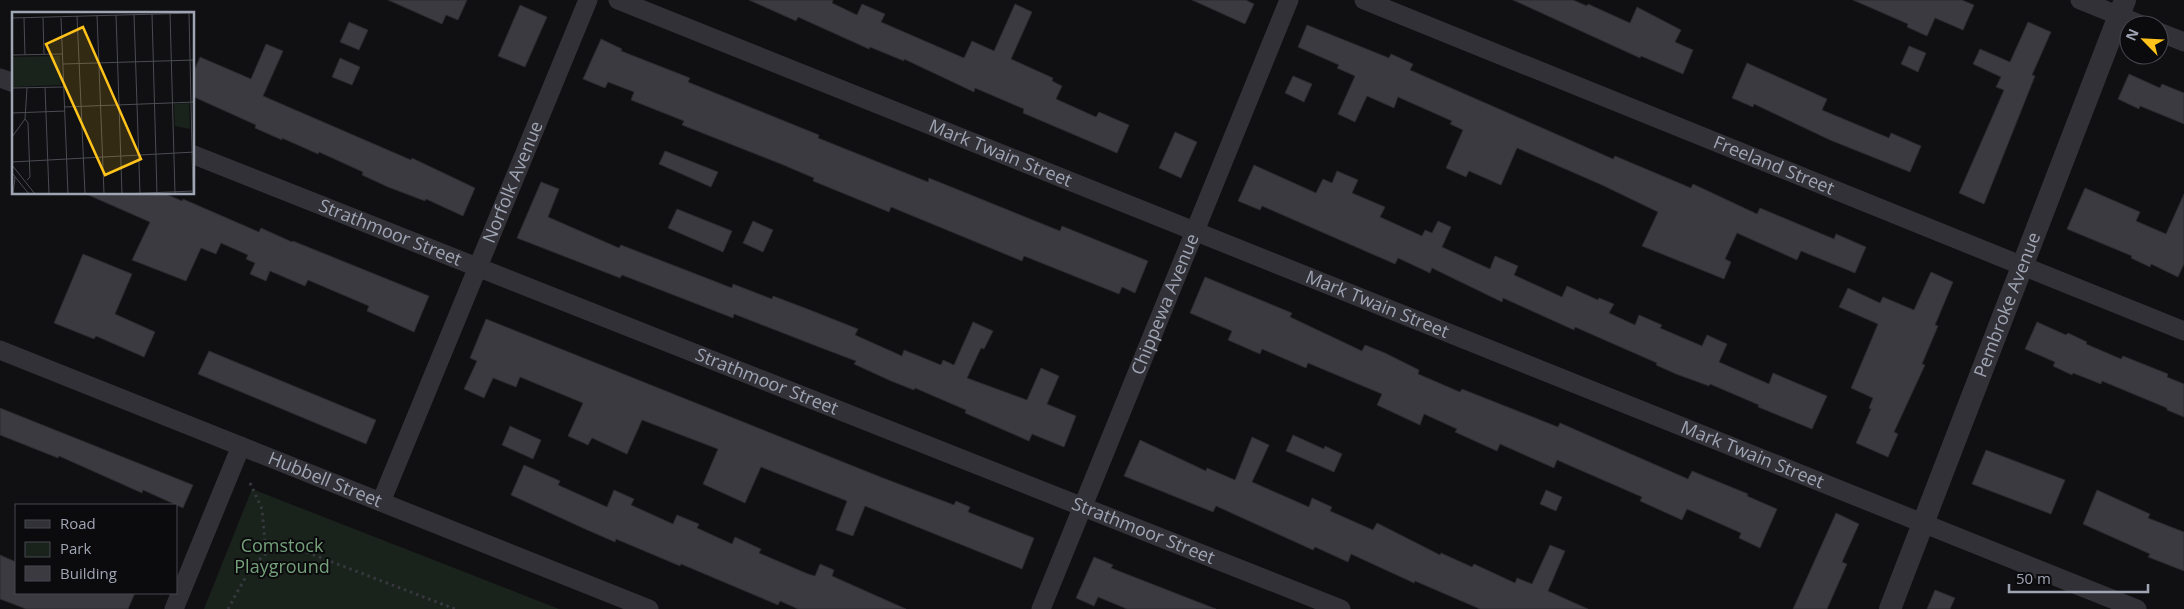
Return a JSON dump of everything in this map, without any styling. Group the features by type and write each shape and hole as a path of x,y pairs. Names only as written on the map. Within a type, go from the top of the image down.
{"street":[{"name":"Norfolk Avenue","path":"380,502 588,0"},
{"name":"Mark Twain Street","path":"618,0 2136,609"},
{"name":"Chippewa Avenue","path":"1040,609 1289,0"},
{"name":"Freeland Street","path":"1364,0 2184,331"},
{"path":"2080,0 2122,8"},
{"name":"Pembroke Avenue","path":"1890,609 2122,8"},
{"path":"2169,36 2184,42"},
{"path":"0,78 12,82"},
{"name":"Strathmoor Street","path":"195,155 477,269 1341,609"},
{"name":"Hubbell Street","path":"0,350 649,609"},
{"path":"174,609 241,446"}],"path":[{"path":"250,483 262,509 266,554"},
{"path":"228,609 249,575 266,554 273,549 286,547 306,552 455,609"}],"green space":[{"name":"Comstock Playground","path":"252,489 559,609 204,609"}],"building":[{"path":"388,0 467,0 458,20 446,15 442,24"},
{"path":"749,0 833,0 832,3 857,15 862,4 885,14 881,22 964,58 972,41 994,51 1015,4 1032,12 1011,59 1053,78 1052,81 1062,86 1056,99 1096,117 1099,112 1129,125 1117,153 1023,113 1024,109 975,88 974,92 904,59 904,61 870,47 869,49 798,17 796,21"},
{"path":"1192,0 1246,0 1254,4 1245,24"},
{"path":"1513,0 1573,0 1587,6 1588,4 1630,23 1637,7 1681,30 1675,42 1693,50 1683,74 1641,56 1640,58"},
{"path":"1853,0 1962,0 1974,5 1963,30 1935,18 1927,36 1907,27 1908,24"},
{"path":"520,5 547,17 525,67 498,56"},
{"path":"349,22 368,30 359,50 340,42"},
{"path":"2028,22 2051,32 2032,75 2035,76 1984,204 1959,193 2004,90 1996,87 2001,77 1973,64 1980,49 2010,62"},
{"path":"1307,25 1389,58 1391,54 1413,64 1410,70 1613,159 1615,156 1691,188 1693,184 1757,214 1760,208 1834,239 1836,234 1866,247 1855,273 1801,251 1797,260 1737,233 1725,259 1731,262 1724,279 1642,246 1658,212 1517,148 1501,185 1469,171 1466,177 1446,168 1463,130 1450,124 1452,121 1398,97 1394,108 1367,96 1355,122 1338,114 1355,76 1337,68 1339,65 1298,47"},
{"path":"601,39 622,49 621,51 690,78 688,82 819,135 818,138 928,182 929,178 1060,231 1062,226 1148,261 1135,293 1122,287 1119,294 1024,256 1022,261 891,207 889,212 813,181 814,178 781,164 682,125 684,121 631,100 634,92 608,82 605,88 583,79"},
{"path":"266,44 283,51 263,96 411,160 412,158 475,188 463,216 426,199 425,201 388,187 362,175 363,172 319,152 318,154 282,138 282,140 255,128 256,125 195,97 195,69 200,57 251,79"},
{"path":"1909,46 1926,53 1918,72 1901,64"},
{"path":"340,58 360,67 352,85 332,77"},
{"path":"1747,63 1827,99 1822,110 1889,138 1891,133 1921,146 1910,172 1830,140 1754,104 1753,107 1732,98"},
{"path":"2129,74 2160,88 2162,84 2184,93 2184,124 2140,106 2139,109 2118,99"},
{"path":"1293,76 1312,84 1304,102 1285,93"},
{"path":"1175,132 1197,142 1181,178 1159,168"},
{"path":"665,151 718,172 711,187 659,164"},
{"path":"1254,165 1316,193 1323,179 1332,183 1337,171 1358,180 1352,193 1385,207 1380,217 1422,236 1425,230 1432,233 1438,221 1451,227 1442,247 1490,269 1495,256 1518,266 1514,275 1562,297 1567,286 1598,300 1599,298 1614,304 1609,313 1635,325 1639,315 1662,325 1660,328 1702,346 1707,335 1727,344 1719,362 1769,384 1773,373 1827,396 1812,429 1758,407 1759,405 1710,384 1709,386 1676,374 1656,365 1657,363 1575,327 1574,330 1503,298 1502,302 1432,268 1430,273 1398,258 1395,264 1262,206 1260,210 1238,201"},
{"path":"541,182 559,189 548,217 619,248 621,245 732,288 733,284 772,299 773,296 810,310 858,329 855,335 902,356 904,350 941,365 943,360 954,365 973,322 993,331 984,349 981,348 967,378 1027,400 1041,368 1059,376 1047,404 1076,416 1064,447 1032,434 1029,441 965,413 966,410 915,388 914,390 891,381 854,364 856,361 734,314 733,318 622,275 620,278 517,238"},
{"path":"2085,188 2140,212 2136,221 2166,234 2184,194 2184,264 2178,277 2151,264 2150,267 2131,258 2132,256 2067,229"},
{"path":"88,195 168,195 182,201 183,199 259,232 261,228 429,296 414,332 367,311 369,306 308,280 305,286 270,271 266,281 250,274 255,263 246,259 248,255 221,243 216,254 201,248 186,281 132,260 150,222"},
{"path":"677,209 732,231 723,252 668,228"},
{"path":"753,221 773,230 763,252 743,243"},
{"path":"83,254 132,274 115,314 155,332 144,357 96,336 94,339 54,323"},
{"path":"1931,272 1953,282 1935,325 1938,326 1922,364 1925,365 1894,432 1898,434 1888,457 1856,443 1871,409 1869,408 1873,398 1851,388 1878,324 1839,307 1848,288 1880,303 1883,297 1914,310"},
{"path":"1205,277 1292,313 1290,317 1362,351 1365,345 1385,353 1419,370 1418,374 1460,392 1462,389 1558,427 1560,423 1688,479 1692,471 1748,494 1747,496 1777,509 1760,548 1739,538 1741,533 1687,509 1682,520 1640,501 1642,497 1557,460 1554,468 1500,444 1497,451 1455,432 1457,429 1424,414 1420,425 1377,405 1382,394 1308,363 1306,368 1262,349 1260,354 1228,340 1232,331 1190,313"},
{"path":"486,319 883,478 954,505 956,501 970,507 968,512 1034,538 1022,569 865,506 853,536 836,530 847,501 761,467 745,503 703,484 718,449 642,420 627,454 592,438 588,445 568,436 583,403 520,377 516,387 493,378 484,398 464,389 477,361 470,358"},
{"path":"2037,322 2066,335 2068,333 2087,342 2086,344 2121,359 2123,356 2168,374 2167,377 2184,384 2184,417 2102,381 2101,384 2073,373 2072,375 2053,366 2055,362 2025,349"},
{"path":"209,351 376,420 366,444 198,374"},
{"path":"0,408 193,485 183,508 178,504 143,490 142,493 59,456 58,458 0,435"},
{"path":"510,426 541,440 533,459 502,445"},
{"path":"1293,435 1324,449 1325,446 1342,454 1334,472 1286,451"},
{"path":"1252,437 1269,445 1252,482 1309,507 1312,498 1332,507 1330,511 1373,530 1377,523 1440,555 1441,553 1472,567 1474,564 1515,583 1517,578 1532,584 1550,545 1565,551 1548,591 1588,609 1480,609 1415,581 1414,583 1351,554 1348,562 1315,547 1313,550 1216,506 1213,512 1124,476 1140,440 1206,471 1207,468 1235,480"},
{"path":"1986,450 2065,480 2051,514 1972,484"},
{"path":"524,465 560,481 558,485 607,507 614,490 634,499 631,505 673,524 677,515 699,524 697,528 732,544 735,537 761,549 759,553 808,574 815,576 820,564 834,570 832,576 906,609 798,609 780,601 778,605 681,564 680,566 616,539 615,542 511,495"},
{"path":"1546,490 1562,497 1556,511 1540,504"},
{"path":"2097,490 2150,514 2148,518 2184,532 2184,571 2148,557 2150,554 2083,524"},
{"path":"1836,513 1859,524 1842,562 1847,564 1827,609 1793,609"},
{"path":"0,555 15,562 15,594 135,594 128,609 26,609 0,599"},
{"path":"1094,557 1113,565 1111,568 1216,609 1127,609 1098,597 1094,606 1076,598"},
{"path":"1935,590 1955,598 1950,609 1927,609"}]}
